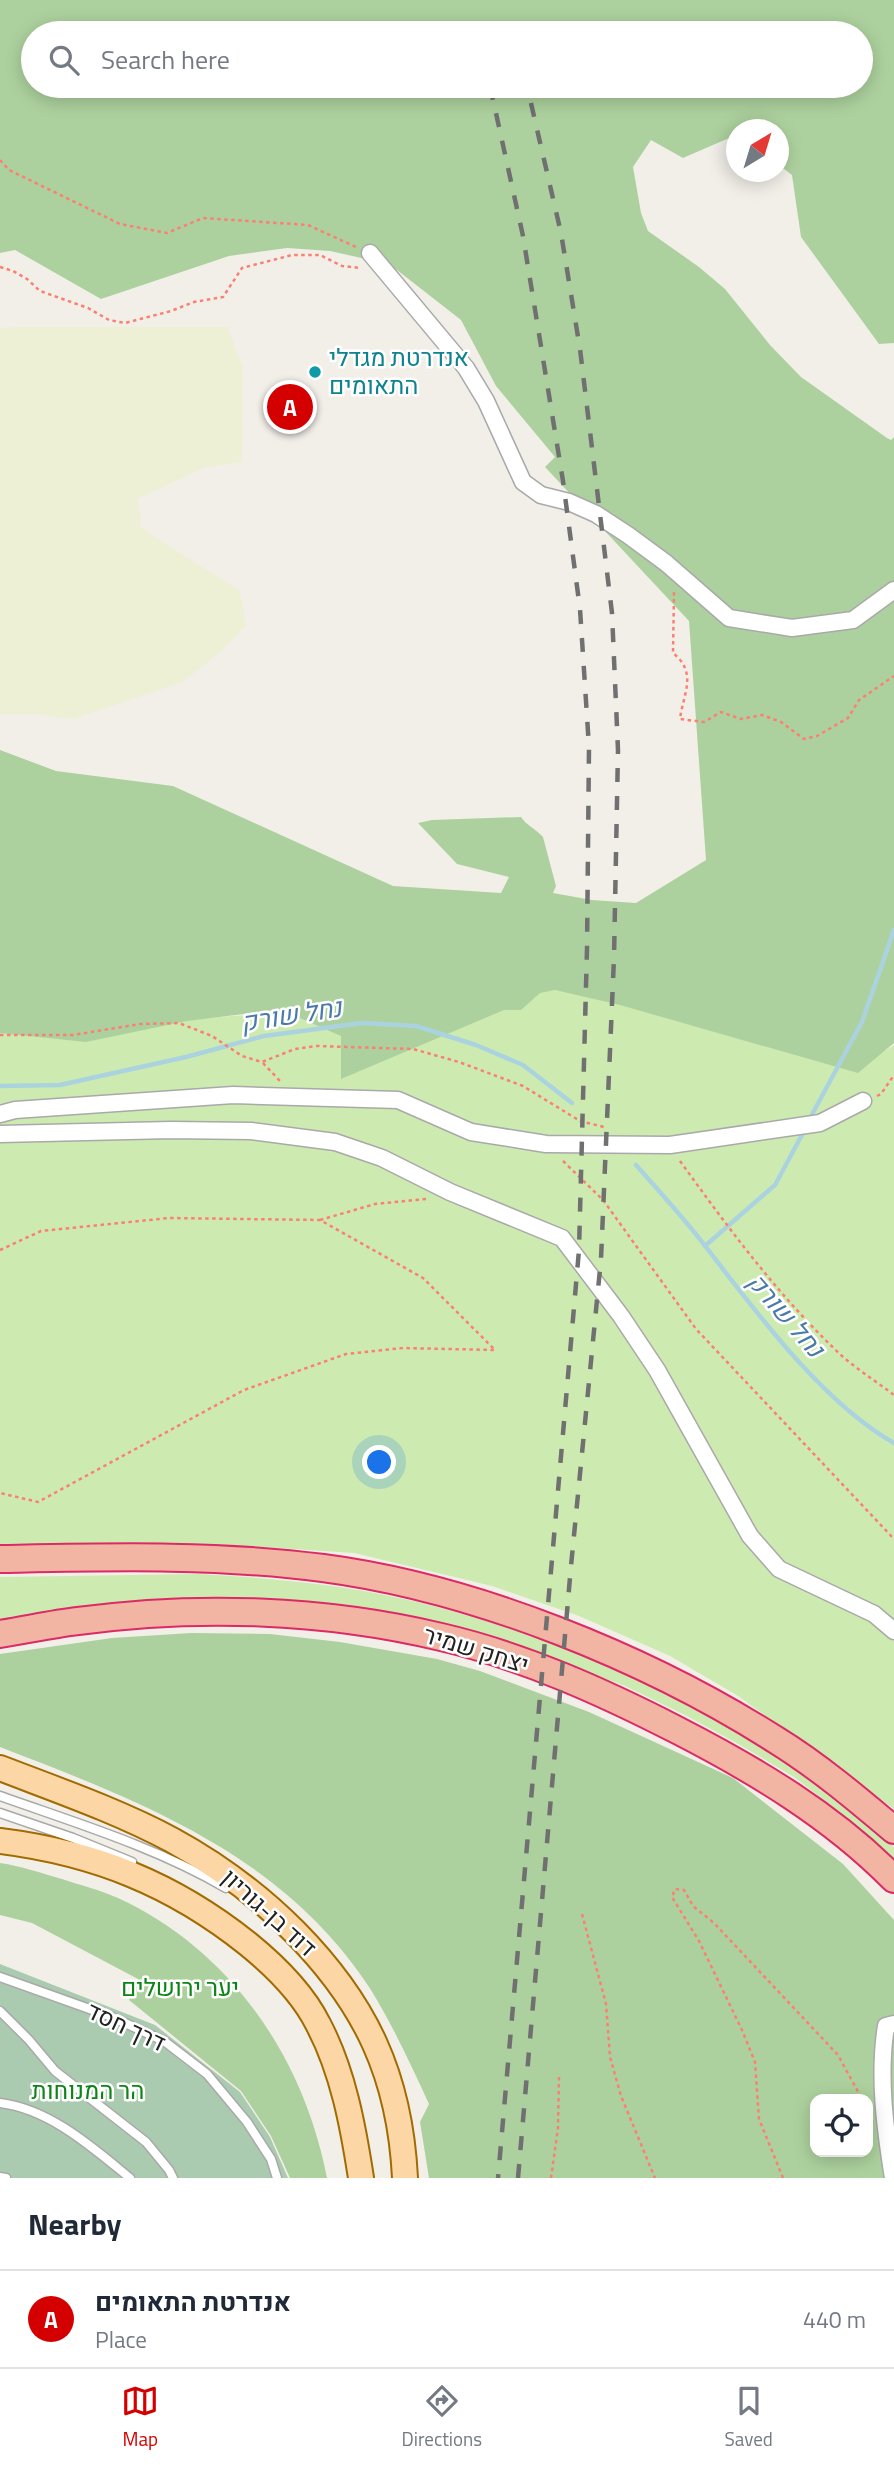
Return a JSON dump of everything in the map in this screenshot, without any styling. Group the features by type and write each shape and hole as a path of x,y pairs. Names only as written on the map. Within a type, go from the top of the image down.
{"highway":[{"name":"יצחק שמיר","path":"0,1559 204,1557 273,1563 365,1576 420,1587 473,1602 572,1637 706,1698 778,1740 839,1783 894,1830"},
{"name":"יצחק שמיר","path":"0,1634 77,1621 198,1612 311,1617 372,1623 441,1637 499,1653 572,1682 622,1703 719,1751 828,1822 894,1879"}],"main road":[{"name":"דוד בן-גוריון","path":"8,1771 138,1823 203,1857 269,1906 323,1961 349,1994 381,2057 393,2092 405,2178"},
{"name":"דוד בן-גוריון","path":"0,1841 72,1854 146,1880 186,1899 271,1963 318,2023 338,2072 350,2115 360,2178"}],"street":[{"path":"368,261 466,368 508,445 523,482 541,495 569,502 596,514 666,563 729,618 792,628 853,620 894,590"},
{"path":"0,1114 15,1110 233,1095 398,1100 471,1132 546,1144 670,1145 820,1123 863,1101"},
{"path":"0,1134 238,1131 335,1142 382,1158 450,1192 562,1238 621,1316 657,1370 750,1536 779,1569 874,1614 894,1631"},
{"path":"893,2178 884,2122 883,2046 886,2026 894,2024"}],"lane":[{"path":"0,1796 153,1851 204,1874 251,1902 287,1928 323,1961"},
{"path":"0,1813 83,1842 146,1869"},
{"path":"157,1875 217,1913 271,1963"},
{"name":"דרך חסד","path":"0,1977 112,2017 164,2041 207,2074 247,2122 271,2159 277,2178"},
{"path":"0,2011 55,2071 146,2142 173,2178"},
{"path":"0,2103 50,2119 93,2147 131,2178"},
{"path":"0,2177 6,2178"}],"path":[{"path":"0,160 9,170 120,224 167,233 203,218 308,225 368,261"},
{"path":"0,268 13,271 27,279 40,292 125,324 194,302 223,296 243,268 280,257 320,255 342,266 368,261"},
{"path":"667,585 675,594 673,653 683,661 689,682 680,719 704,722 721,712 741,719 762,715 781,722 804,739 817,736 848,718 859,700 894,676"},
{"path":"863,1101 881,1094 894,1075"},
{"path":"546,1144 603,1200 696,1329 894,1539"},
{"path":"0,1250 41,1231 169,1218 320,1220 375,1204 423,1200 450,1192"},
{"path":"0,1493 38,1502 244,1390 346,1354 403,1348 495,1350 423,1278 320,1220"},
{"path":"783,2178 759,2119 755,2062 699,1941 672,1897 675,1889 684,1890 693,1906 714,1923 838,2054 859,2094"},
{"path":"582,1914 606,2004 610,2057 621,2096 655,2178"},
{"path":"551,2178 558,2128 559,2076"}],"green space":[{"path":"0,0 894,0 894,343 879,344 801,237 792,175 789,173 789,119 726,119 726,139 683,158 651,140 633,167 641,213 648,231 725,289 770,345 801,377 887,438 891,440 894,437 894,1043 858,1073 620,1005 555,990 540,993 521,1010 504,1010 341,1079 341,1036 275,1010 187,1021 86,1042 0,1033 0,750 56,771 173,786 393,886 501,893 509,877 457,864 418,823 432,820 521,817 543,837 556,886 553,893 592,900 636,903 706,860 689,621 545,467 555,457 496,386 461,320 397,270 384,263 330,251 287,248 229,256 101,299 15,250 0,253"},
{"path":"228,327 242,366 242,462 203,468 138,499 141,528 240,591 246,625 220,652 183,682 73,719 35,714 0,714 0,328"},
{"path":"541,984 864,1064 894,1045 894,1809 738,1696 670,1656 579,1616 492,1586 354,1553 247,1546 0,1545 0,1025 85,1028 305,1012"},
{"path":"198,1574 307,1583 413,1601 477,1618 606,1665 730,1728 789,1764 844,1804 894,1847 894,1860 841,1813 794,1777 740,1745 625,1686 503,1641 333,1605 274,1599 137,1602 0,1623 0,1577"},
{"path":"191,1633 270,1634 340,1642 437,1659 480,1671 589,1712 733,1778 843,1864 894,1920 894,2178 429,2178 420,2122 429,2104 409,2060 371,1990 336,1943 296,1903 253,1868 206,1838 106,1789 0,1747 0,1654 112,1638"},
{"name":"יער ירושלים","path":"0,1863 62,1879 118,1898 158,1920 195,1947 228,1978 256,2012 281,2050 301,2091 327,2178 290,2178 271,2136 241,2091 129,2000 138,1979 32,1923 0,1915"},
{"name":"הר המנוחות","path":"0,1964 155,2025 240,2092 270,2137 288,2178 0,2178"}],"waterway":[{"path":"809,1120 862,1022 894,930"},
{"name":"נחל שורק","path":"0,1086 60,1085 186,1057 264,1036 362,1023 416,1026 476,1045 523,1065 572,1103"},
{"path":"705,1246 775,1185 804,1131"},
{"name":"נחל שורק","path":"636,1165 816,1380 841,1404 894,1443"}],"railway":[{"path":"493,98 523,236 563,481 580,609 589,747 579,1250 498,2178"},
{"path":"518,2178 571,1566 601,1259 614,958 618,750 612,613 580,349 561,233 530,98"}],"place":[{"name":"אנדרטת מגדלי התאומים","path":"315,372"},
{"name":"אנדרטת התאומים","path":"290,407"}]}
